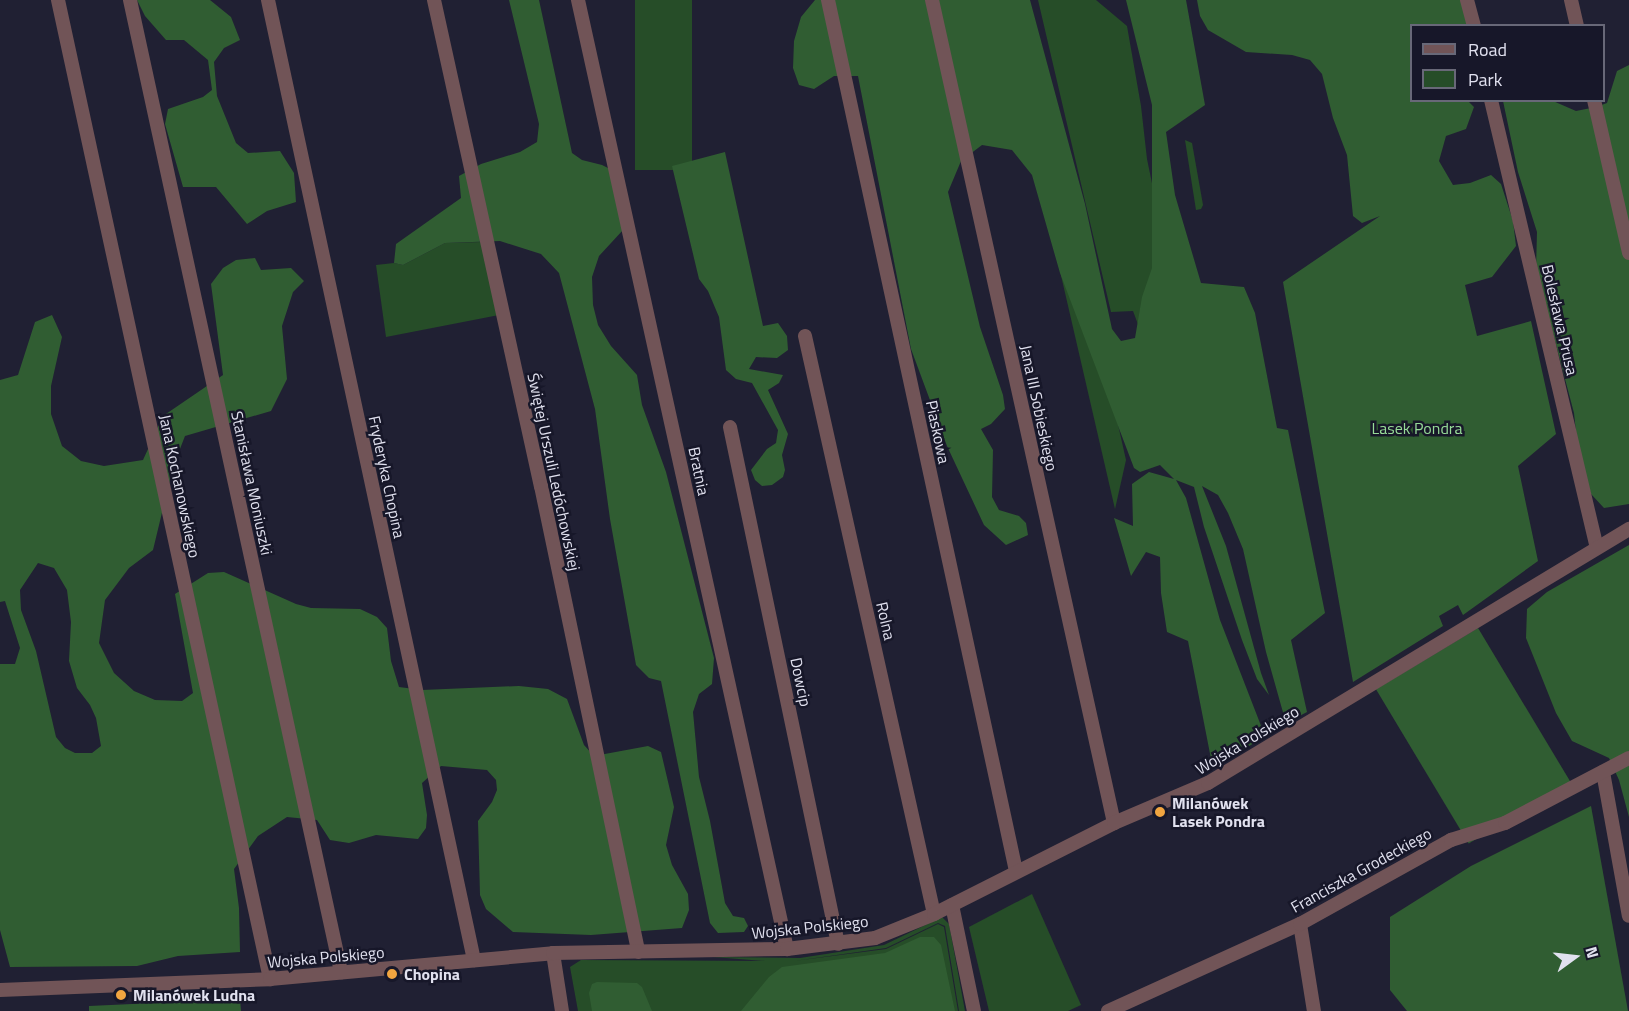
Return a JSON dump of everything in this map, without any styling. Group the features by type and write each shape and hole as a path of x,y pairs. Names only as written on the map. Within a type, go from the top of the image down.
{"street":[{"name":"Jana Kochanowskiego","path":"58,0 270,979"},
{"name":"Stanisława Moniuszki","path":"130,0 341,972"},
{"name":"Fryderyka Chopina","path":"268,0 474,960"},
{"name":"Świętej Urszuli Ledóchowskiej","path":"434,0 541,486 638,952"},
{"name":"Bratnia","path":"578,0 787,949"},
{"name":"Piaskowa","path":"828,0 1016,870"},
{"name":"Jana III Sobieskiego","path":"932,0 1114,823"},
{"path":"1467,0 1473,24"},
{"path":"1572,0 1577,24"},
{"name":"Bolesława Prusa","path":"1491,102 1597,548"},
{"path":"1594,102 1629,253"},
{"name":"Rolna","path":"806,336 934,914"},
{"name":"Dowcip","path":"730,427 838,944"},
{"name":"Wojska Polskiego","path":"0,990 270,979 553,953 787,949 875,938 934,914 1016,870 1114,823 1232,771 1629,529"},
{"name":"Franciszka Grodeckiego","path":"1108,1011 1300,924 1451,840 1504,823 1629,758"},
{"path":"1604,772 1629,916"},
{"path":"952,905 974,1011"},
{"path":"1300,924 1314,1011"},
{"path":"553,953 562,1011"}],"green space":[{"path":"137,0 210,0 231,17 240,40 224,48 214,62 217,96 236,143 248,153 280,151 294,173 296,202 267,211 247,224 216,187 183,187 165,124 168,109 203,97 212,90 208,60 184,40 166,40 145,16"},
{"path":"509,0 539,0 572,153 582,160 602,165 616,172 623,230 599,256 592,277 593,305 598,325 611,346 637,375 642,405 666,472 714,658 712,684 699,694 693,712 699,777 710,821 725,903 733,916 744,918 748,926 744,932 718,933 710,923 661,681 649,678 636,665 610,519 595,409 559,273 541,254 500,241 445,243 403,265 394,263 396,244 461,198 459,176 481,164 520,152 537,142 539,124"},
{"path":"635,0 692,0 692,170 635,170"},
{"path":"815,0 1030,0 1085,204 1112,329 1121,341 1135,338 1142,297 1152,268 1152,105 1126,0 1186,0 1205,105 1166,132 1175,195 1201,283 1244,287 1255,313 1277,428 1288,430 1325,613 1291,640 1307,712 1286,723 1266,652 1243,549 1228,513 1218,495 1202,486 1226,546 1269,695 1257,679 1242,640 1204,527 1194,487 1176,480 1186,498 1220,620 1265,736 1213,769 1188,641 1167,632 1161,593 1160,557 1146,552 1131,576 1114,518 1133,526 1132,484 1149,472 1174,479 1160,465 1140,472 1134,468 1060,273 1032,175 1012,150 982,145 961,161 948,192 980,327 1003,395 1005,409 991,424 981,429 993,450 992,497 999,510 1019,516 1026,523 1028,535 1006,545 984,525 947,446 911,349 858,76 834,76 814,89 799,85 793,68 794,41 801,17"},
{"path":"1022,0 1126,460 1115,509 1017,85"},
{"path":"1038,0 1096,0 1127,26 1141,106 1147,159 1174,290 1149,354 1133,311 1111,312"},
{"name":"Lasek Pondra","path":"1197,0 1467,0 1473,24 1410,24 1410,102 1469,102 1474,107 1466,129 1446,136 1439,161 1453,185 1470,183 1491,175 1501,184 1513,221 1516,246 1492,277 1465,285 1477,336 1531,321 1556,434 1518,466 1538,561 1463,615 1458,605 1439,616 1443,626 1353,682 1283,282 1380,216 1362,223 1353,216 1347,155 1333,118 1322,74 1310,60 1292,55 1246,52 1208,30 1200,16"},
{"path":"1629,65 1629,504 1604,508 1591,494 1578,451 1574,413 1536,269 1537,232 1518,172 1503,102 1555,102 1576,111 1596,107 1607,103 1617,71"},
{"path":"1185,140 1192,143 1203,205 1201,209 1196,210"},
{"path":"725,152 763,326 778,323 787,336 788,350 777,358 756,357 749,369 783,375 779,383 768,390 788,434 782,455 785,470 783,477 772,485 762,486 755,480 751,470 767,449 776,443 778,430 752,383 736,379 726,370 719,317 708,291 699,279 672,166"},
{"path":"482,242 499,315 386,337 376,265 394,263 403,265 445,243"},
{"path":"255,258 261,270 291,268 304,281 293,292 282,326 287,379 271,411 185,436 173,467 153,550 129,568 105,600 99,643 114,673 134,691 155,700 182,701 193,693 175,594 208,573 224,572 296,604 311,608 360,609 377,617 387,628 391,661 399,687 422,690 519,686 548,689 567,699 584,745 594,756 648,746 661,752 674,807 666,845 672,865 688,894 689,910 682,928 591,935 513,932 486,909 480,895 478,821 492,802 497,790 496,780 487,770 441,766 422,783 427,815 426,828 418,839 376,835 349,843 330,840 317,820 287,817 258,836 234,869 239,908 240,952 178,956 137,966 10,967 0,930 0,664 15,664 20,648 5,601 0,602 0,380 18,375 35,322 52,315 62,337 51,386 51,414 62,446 81,461 104,466 143,460 163,416 223,375 211,284 223,268 236,260","holes":["38,563 54,568 67,590 71,622 69,661 77,688 90,705 96,718 101,746 92,753 75,753 65,748 56,737 36,651 21,610 20,590"]},
{"path":"1629,545 1629,817 1619,780 1609,758 1572,741 1556,713 1526,638 1527,609 1547,592"},
{"path":"1478,628 1571,782 1469,844 1376,689"},
{"path":"1591,806 1628,1011 1407,1011 1390,990 1390,917 1471,866"},
{"path":"1032,894 1081,1005 1068,1011 989,1011 969,927"},
{"path":"942,917 949,924 965,1011 959,1011 945,926 938,923 886,948 794,961 886,949 938,924 944,927 958,1011 578,1011 570,967 581,960 765,961 713,957 800,958 884,945"},
{"path":"920,937 934,937 941,945 955,1011 741,1011 769,977 782,967 885,953"},
{"path":"597,982 637,983 642,987 652,1011 592,1011 589,993 592,984"},
{"path":"240,999 241,1011 89,1011 89,1006"}],"place":[{"name":"Milanówek Lasek Pondra","path":"1160,812"},
{"name":"Chopina","path":"392,974"},
{"name":"Milanówek Ludna","path":"121,995"}]}
